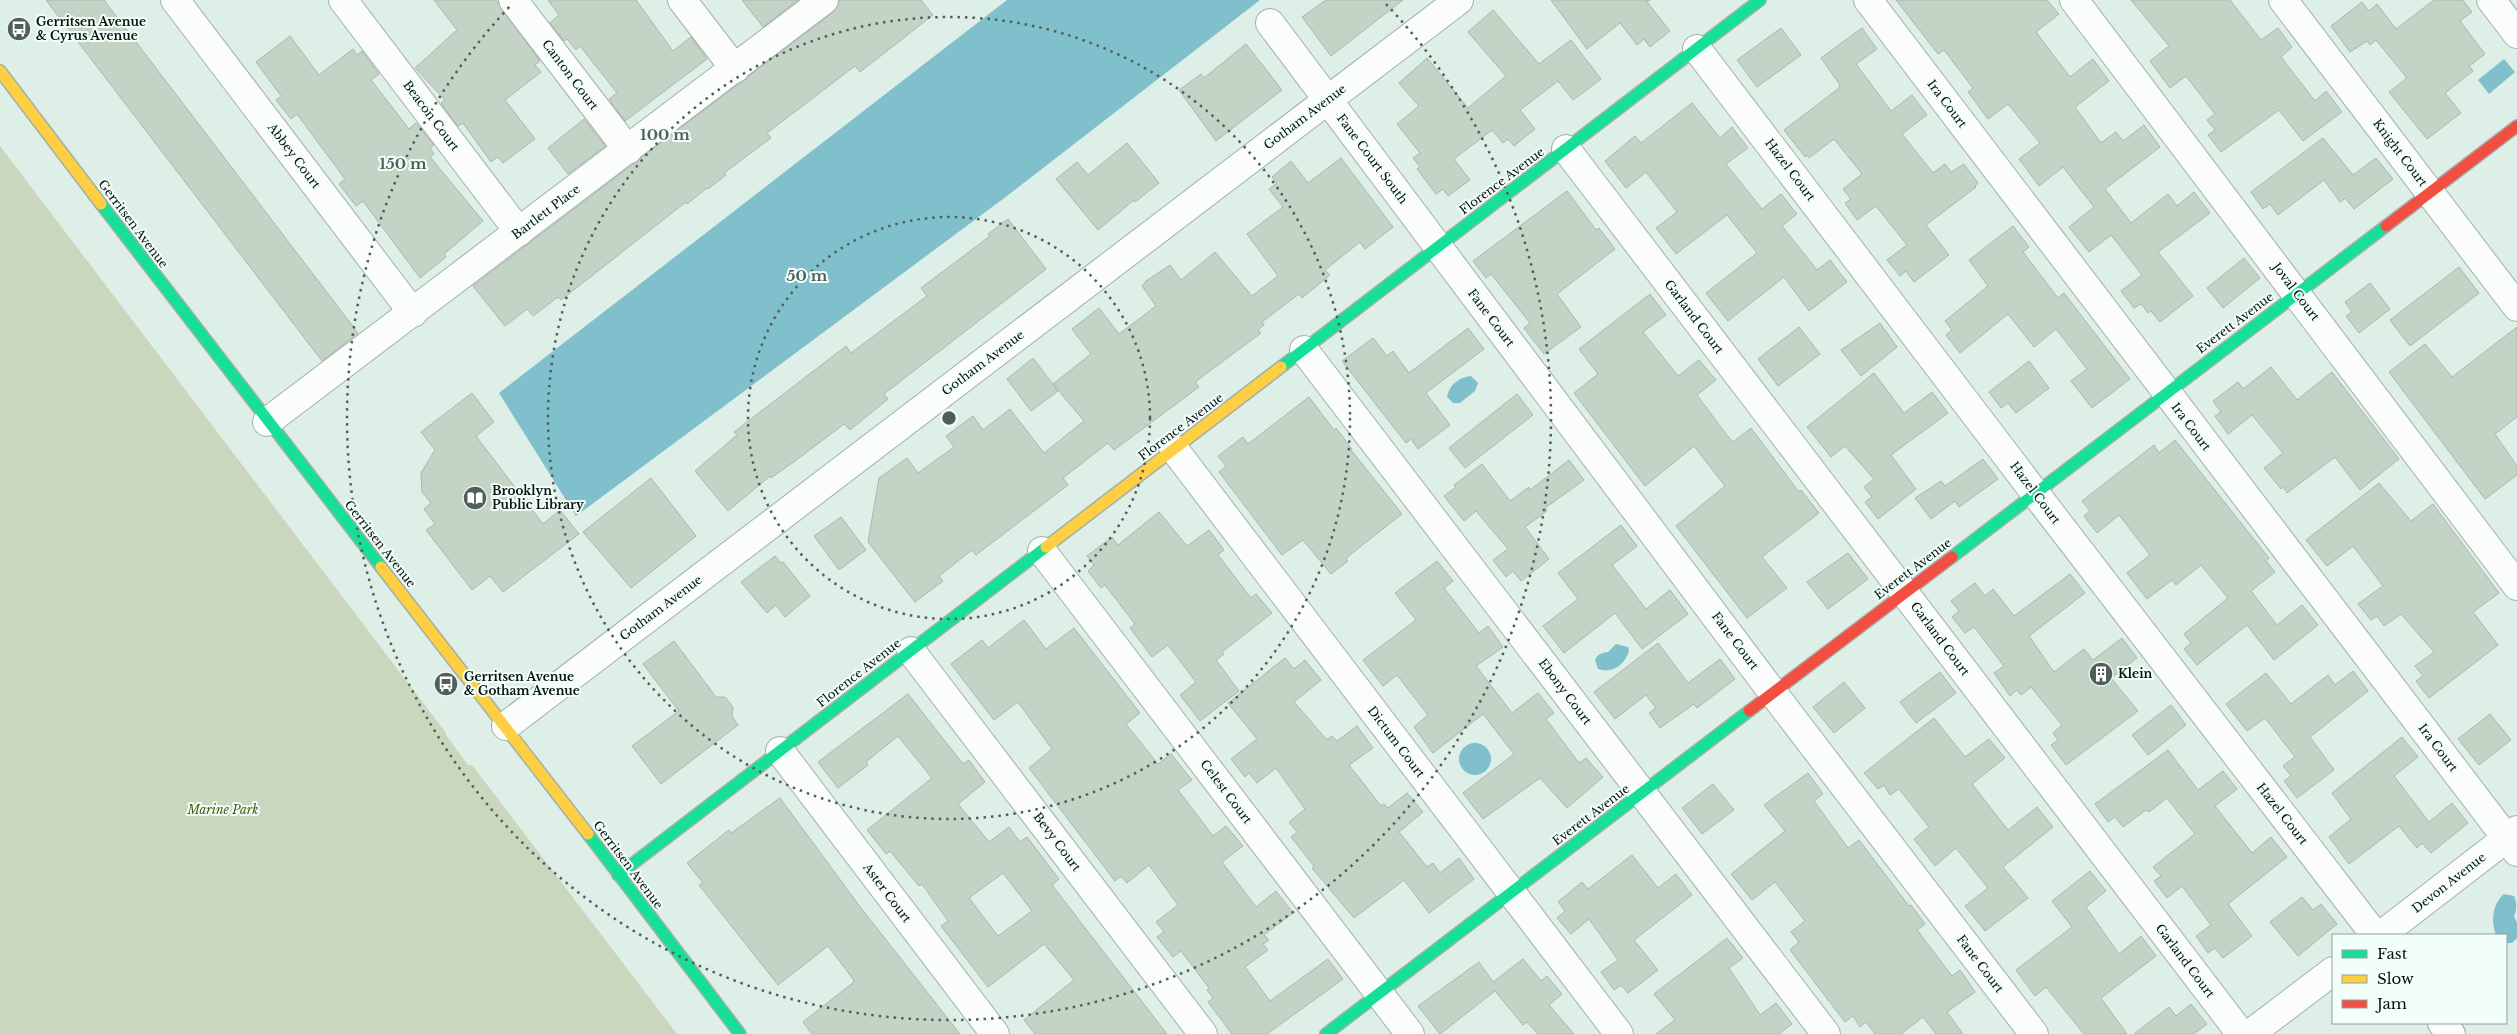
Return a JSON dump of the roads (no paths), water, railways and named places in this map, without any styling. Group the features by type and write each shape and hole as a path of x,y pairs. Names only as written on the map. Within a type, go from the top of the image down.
{"street":[{"name":"Abbey Court","path":"175,0 413,313"},
{"name":"Beacon Court","path":"343,0 519,232"},
{"name":"Canton Court","path":"513,0 628,150"},
{"path":"682,0 735,69"},
{"name":"Bartlett Place","path":"267,422 824,0"},
{"name":"Gotham Avenue","path":"506,726 1459,0"},
{"name":"Florence Avenue","path":"618,875 1760,0"},
{"name":"Ira Court","path":"1868,0 2166,393 2513,840"},
{"name":"Joval Court","path":"2074,0 2517,586"},
{"name":"Knight Court","path":"2284,0 2517,306"},
{"path":"2491,0 2517,34"},
{"name":"Fane Court South","path":"1270,23 1438,247"},
{"name":"Hazel Court","path":"1697,48 2035,494 2374,934"},
{"name":"Gerritsen Avenue","path":"0,71 267,422 506,726 740,1034"},
{"name":"Everett Avenue","path":"1326,1034 2517,126"},
{"name":"Garland Court","path":"1566,149 2241,1034"},
{"name":"Fane Court","path":"1438,247 2034,1034"},
{"name":"Ebony Court","path":"1304,350 1826,1034"},
{"name":"Dictum Court","path":"1174,449 1619,1034"},
{"name":"Celest Court","path":"1042,551 1410,1034"},
{"name":"Bevy Court","path":"911,651 1203,1034"},
{"name":"Aster Court","path":"780,752 995,1034"},
{"name":"Devon Avenue","path":"2382,934 2513,840"},
{"path":"2250,1034 2332,972"}],"water":[{"path":"1007,0 1260,0 1011,193 576,516 499,393"},
{"path":"2504,59 2515,72 2489,94 2478,80"},
{"path":"1471,376 1478,383 1475,391 1460,403 1453,403 1447,397 1452,385 1459,380"},
{"path":"1616,644 1628,647 1627,656 1621,664 1613,669 1598,669 1596,658 1600,654 1608,652"},
{"path":"1475,743 1481,744 1486,748 1490,753 1490,765 1486,770 1481,774 1475,775 1469,774 1464,770 1460,765 1459,759 1460,753 1464,748 1469,744"},
{"path":"2504,894 2514,896 2516,903 2514,916 2517,923 2517,938 2512,943 2507,943 2507,934 2496,934 2493,924 2495,908"}],"place":[{"name":"Gerritsen Avenue & Cyrus Avenue","path":"19,29"},
{"name":"Brooklyn Public Library","path":"475,498"},
{"name":"Klein","path":"2101,674"},
{"name":"Gerritsen Avenue & Gotham Avenue","path":"446,684"}],"park label":[{"name":"Marine Park","path":"223,810"}]}
